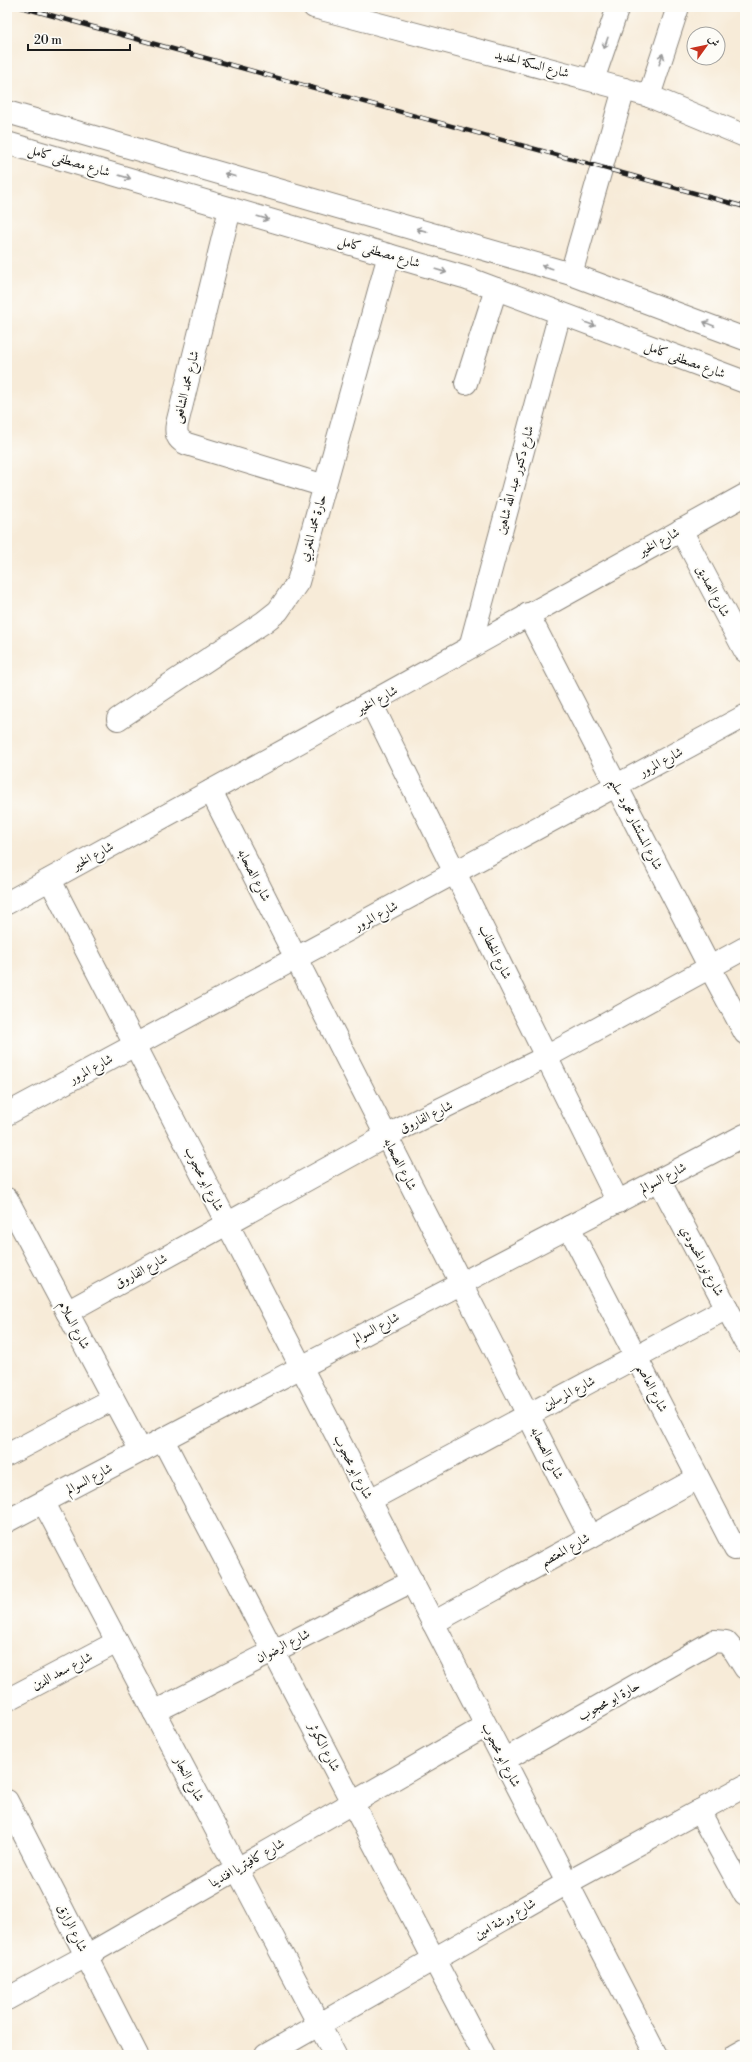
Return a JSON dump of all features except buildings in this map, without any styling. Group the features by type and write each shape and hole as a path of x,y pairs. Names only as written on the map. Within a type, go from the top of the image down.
{"street":[{"name":"شارع السكة الحديد","path":"314,7 649,96 745,136"},
{"path":"593,80 618,7"},
{"path":"649,96 678,7"},
{"path":"571,274 624,89"},
{"path":"7,112 571,274 745,339"},
{"name":"شارع مصطفى كامل","path":"7,143 467,278 745,382"},
{"name":"شارع محمد الشافعى","path":"230,208 177,424 177,437 181,442 187,444 325,486"},
{"name":"حارة محمد المغربي","path":"118,719 264,622 278,611 298,582 389,255"},
{"path":"466,383 496,289"},
{"name":"شارع دكتور عبد الله شاهين","path":"470,646 560,313"},
{"name":"شارع الخير","path":"7,903 745,495"},
{"name":"شارع الصديق","path":"681,530 745,651"},
{"name":"شارع المستشار محمود سليم","path":"528,614 745,1033"},
{"name":"شارع الخطاب","path":"371,703 618,1202"},
{"name":"شارع المرور","path":"7,1114 297,959 745,716"},
{"name":"شارع الصحابه","path":"211,791 590,1537"},
{"name":"شارع ابو محجوب","path":"50,880 656,2055"},
{"name":"شارع الفاروق","path":"67,1312 386,1136 546,1057 745,948"},
{"name":"شارع السوالم","path":"7,1521 745,1135"},
{"name":"شارع نور المحمودي","path":"659,1180 745,1342"},
{"name":"شارع السلام","path":"7,1199 141,1452"},
{"name":"شارع العاصم","path":"570,1227 734,1549"},
{"name":"شارع المرسلين","path":"370,1500 727,1308"},
{"path":"7,1455 113,1399"},
{"name":"شارع الكوثر","path":"163,1440 484,2055"},
{"name":"شارع المعتصم","path":"433,1623 698,1478"},
{"name":"شارع النجار","path":"44,1503 335,2055"},
{"name":"شارع الرضوان","path":"154,1712 412,1581"},
{"name":"شارع سعد الدين","path":"7,1700 118,1642"},
{"name":"حارة ابو محجوب","path":"504,1760 714,1642 726,1642 735,1652 745,1668"},
{"name":"شارع كافيتريا افندينا","path":"7,1999 86,1956 486,1726"},
{"name":"شارع ورشة امين","path":"266,2055 568,1883 745,1786"},
{"name":"شارع الرازق","path":"7,1801 137,2055"},
{"path":"699,1811 745,1895"},
{"path":"736,2055 745,2050"}],"railway":[{"path":"21,7 745,207"}]}
